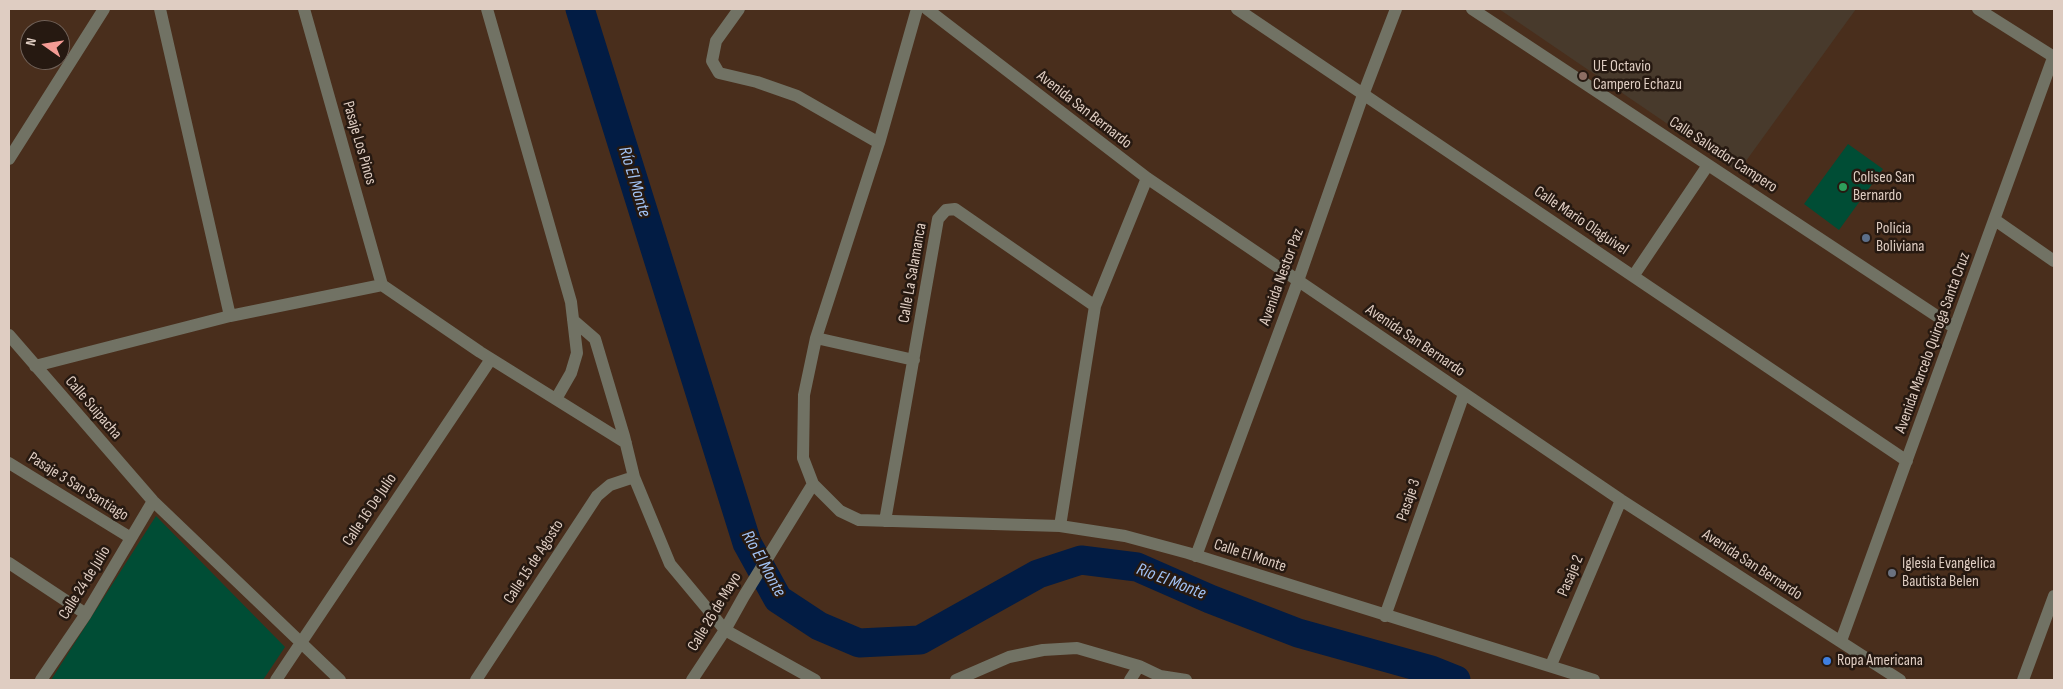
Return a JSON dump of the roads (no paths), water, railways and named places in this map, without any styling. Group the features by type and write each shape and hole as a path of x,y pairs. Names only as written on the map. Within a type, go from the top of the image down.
{"street":[{"path":"9,159 104,9"},
{"path":"160,9 230,316"},
{"name":"Pasaje Los Pinos","path":"304,9 382,285"},
{"path":"486,9 570,302 578,353 572,373 556,400"},
{"path":"739,9 716,40 712,61 719,72 757,82 797,96 879,143"},
{"path":"885,521 859,520 840,511 813,484 803,458 802,426 804,395 816,338 879,143 917,9"},
{"name":"Avenida San Bernardo","path":"927,9 1147,178 1621,500 1900,680"},
{"name":"Calle Mario Olaguivel","path":"1237,9 1907,460"},
{"name":"Avenida Nestor Paz","path":"1196,556 1396,9"},
{"name":"Calle Salvador Campero","path":"1472,9 1955,328"},
{"path":"1978,9 2054,56"},
{"name":"Avenida Marcelo Quiroga Santa Cruz","path":"1841,641 2054,56"},
{"path":"1634,275 1708,165"},
{"path":"1060,526 1095,306 1147,178"},
{"name":"Calle La Salamanca","path":"885,521 938,219 946,210 955,209 1095,306"},
{"path":"1994,220 2054,261"},
{"path":"35,366 230,316 382,285 491,359 626,443"},
{"path":"573,320 595,340 626,443 634,477 670,564 725,630 815,680"},
{"name":"Calle Suipacha","path":"9,336 153,501 300,642"},
{"path":"816,338 914,360"},
{"name":"Calle 16 De Julio","path":"276,680 491,359"},
{"name":"Pasaje 3","path":"1385,616 1464,394"},
{"name":"Pasaje 3 San Santiago","path":"9,463 131,538"},
{"name":"Calle 15 de Agosto","path":"476,680 597,496 610,486 634,477"},
{"name":"Calle 26 de Mayo","path":"692,680 725,630 813,484"},
{"name":"Pasaje 2","path":"1551,666 1621,500"},
{"name":"Calle 24 de Julio","path":"42,680 86,614 153,501"},
{"name":"Calle El Monte","path":"885,521 1060,526 1125,536 1196,556 1594,680"},
{"path":"10,566 86,614"},
{"path":"2023,680 2054,596"},
{"path":"300,642 340,680"},
{"path":"956,680 1009,657 1043,650 1078,648 1139,666 1163,678 1186,680"},
{"path":"1130,680 1139,666"}],"waterway":[{"name":"Río El Monte","path":"580,9 747,543 778,599 819,626 859,643 920,640 1038,574 1081,560 1137,567 1210,599 1298,633 1431,670 1456,680"}],"place":[{"name":"UE Octavio Campero Echazu","path":"1583,76"},
{"name":"Coliseo San Bernardo","path":"1843,187"},
{"name":"Policia Boliviana","path":"1866,238"},
{"name":"Iglesia Evangelica Bautista Belen","path":"1892,573"},
{"name":"Ropa Americana","path":"1827,661"}]}
